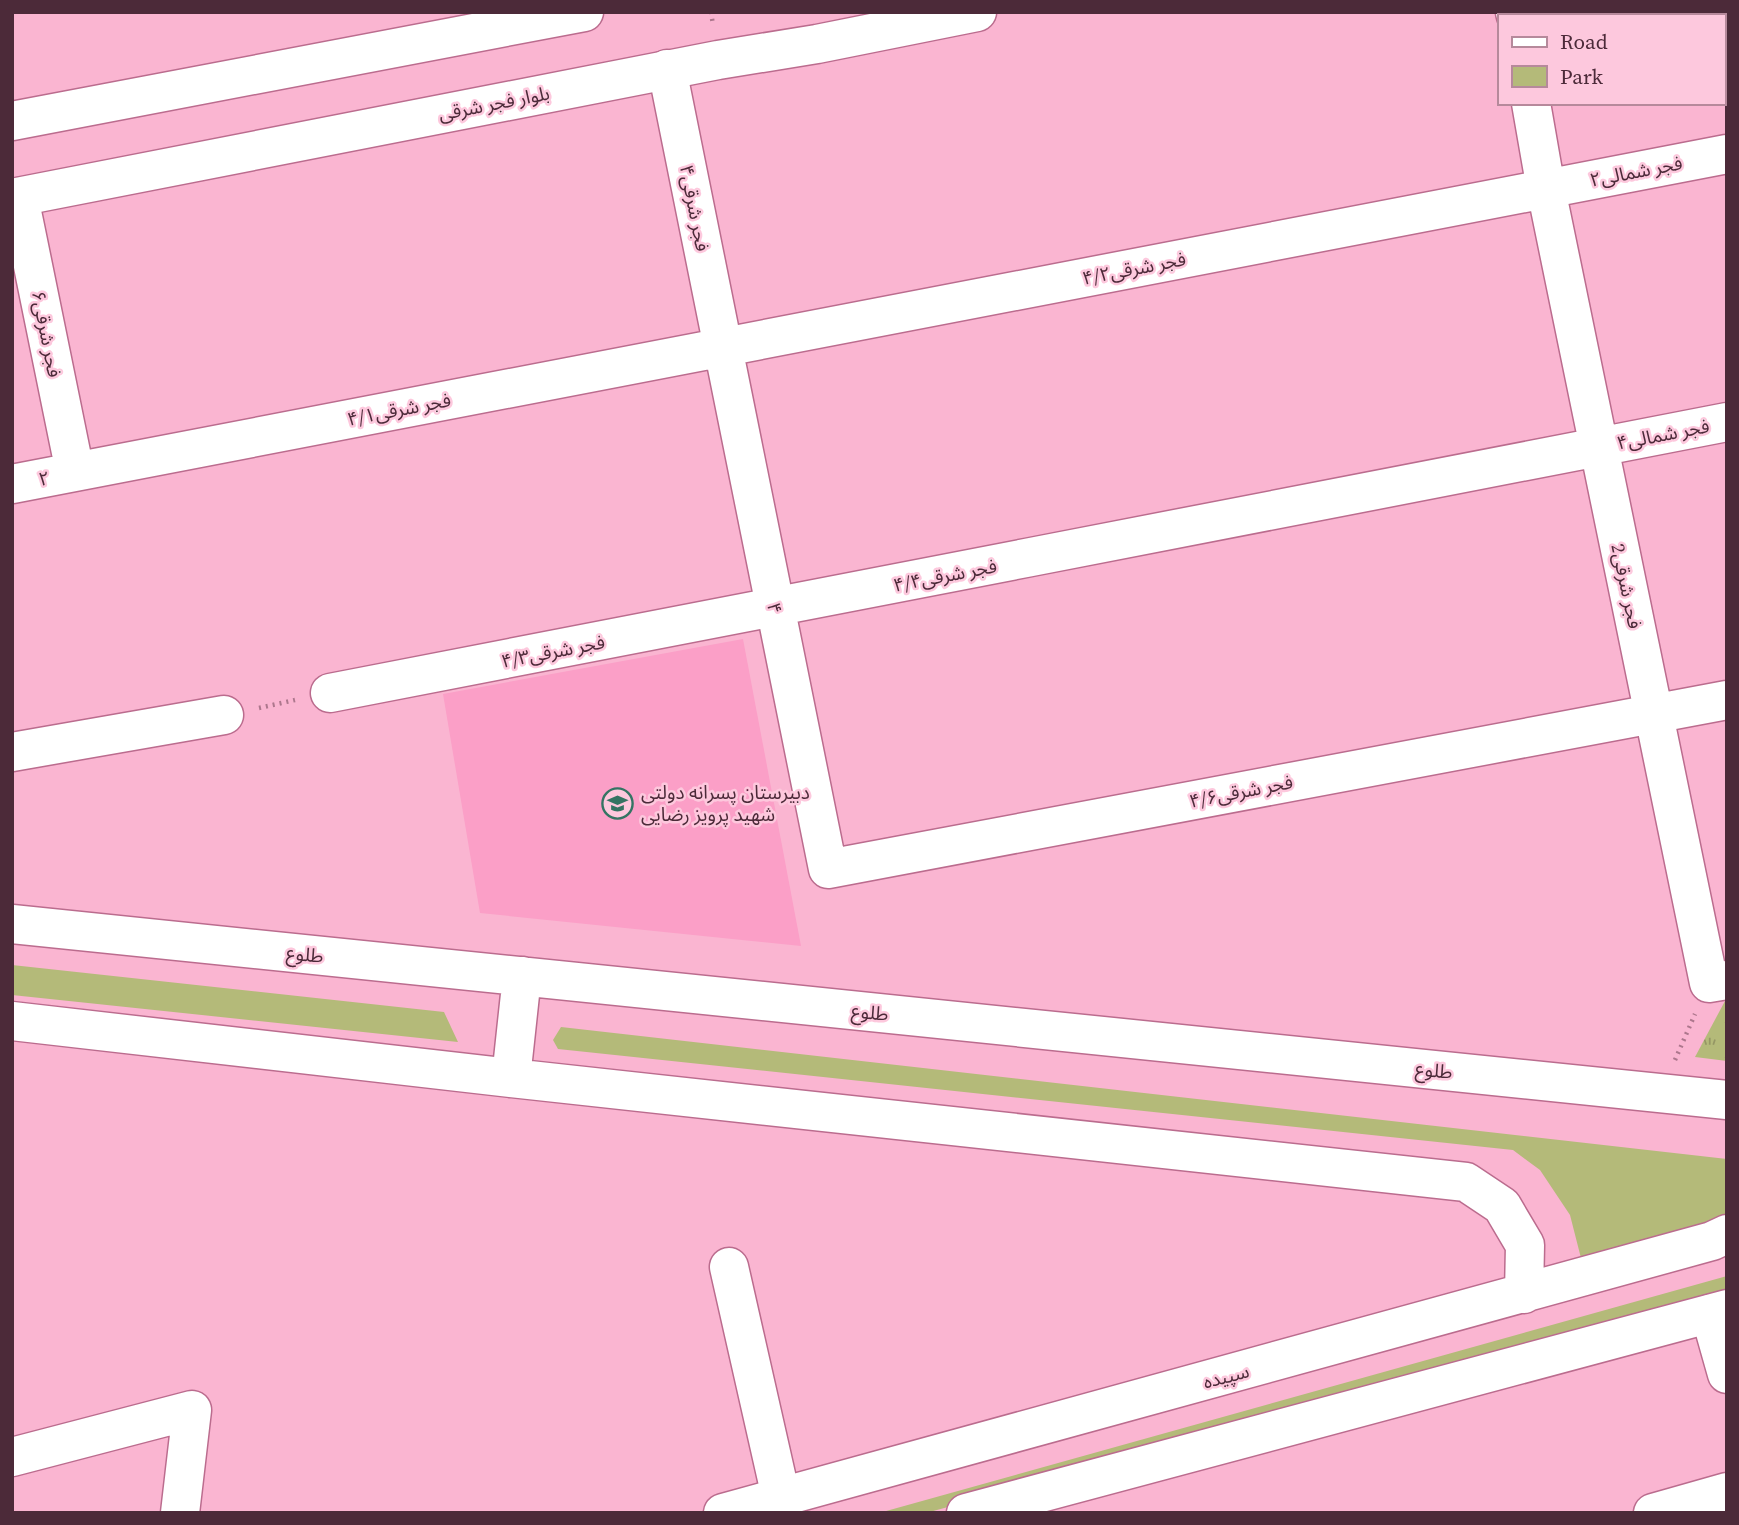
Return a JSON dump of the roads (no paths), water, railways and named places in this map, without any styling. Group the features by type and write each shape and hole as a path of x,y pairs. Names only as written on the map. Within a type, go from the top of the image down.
{"street":[{"path":"12,121 584,12"},
{"name":"بلوار فجر شرقی","path":"16,197 667,69 817,44 977,12"},
{"name":"فجر شرقی۴","path":"667,69 723,347"},
{"name":"2فجر شرقی","path":"1531,105 1653,714 1718,981"},
{"name":"فجر شمالی۲","path":"1546,189 1727,154"},
{"name":"فجر شرقی۴/۲","path":"723,347 1546,189"},
{"name":"فجر شرقی۶","path":"16,197 75,472"},
{"name":"فجر شرقی۴/۱","path":"75,472 723,347"},
{"name":"۴","path":"723,347 828,869"},
{"name":"فجر شمالی۴","path":"1114,542 1223,518 1727,422"},
{"name":"۲","path":"12,484 75,472"},
{"name":"فجر شرقی۴/۴","path":"775,609 1114,542"},
{"name":"فجر شرقی۴/۳","path":"330,693 775,609"},
{"name":"فجر شرقی۴/۶","path":"828,869 1727,700"},
{"path":"12,752 224,715"},
{"name":"طلوع","path":"12,924 1727,1100"},
{"path":"511,1078 522,976"},
{"path":"12,1021 1466,1182 1502,1206 1525,1245 1524,1294"},
{"name":"سپیده","path":"723,1513 1524,1294 1712,1241 1727,1234"},
{"path":"729,1267 781,1497"},
{"path":"966,1513 1718,1311 1727,1374"},
{"path":"12,1457 192,1410 180,1513"},
{"path":"1653,1513 1727,1492"}],"place":[{"name":"دبیرستان پسرانه دولتی شهید پرویز رضایی","path":"618,803"}]}
